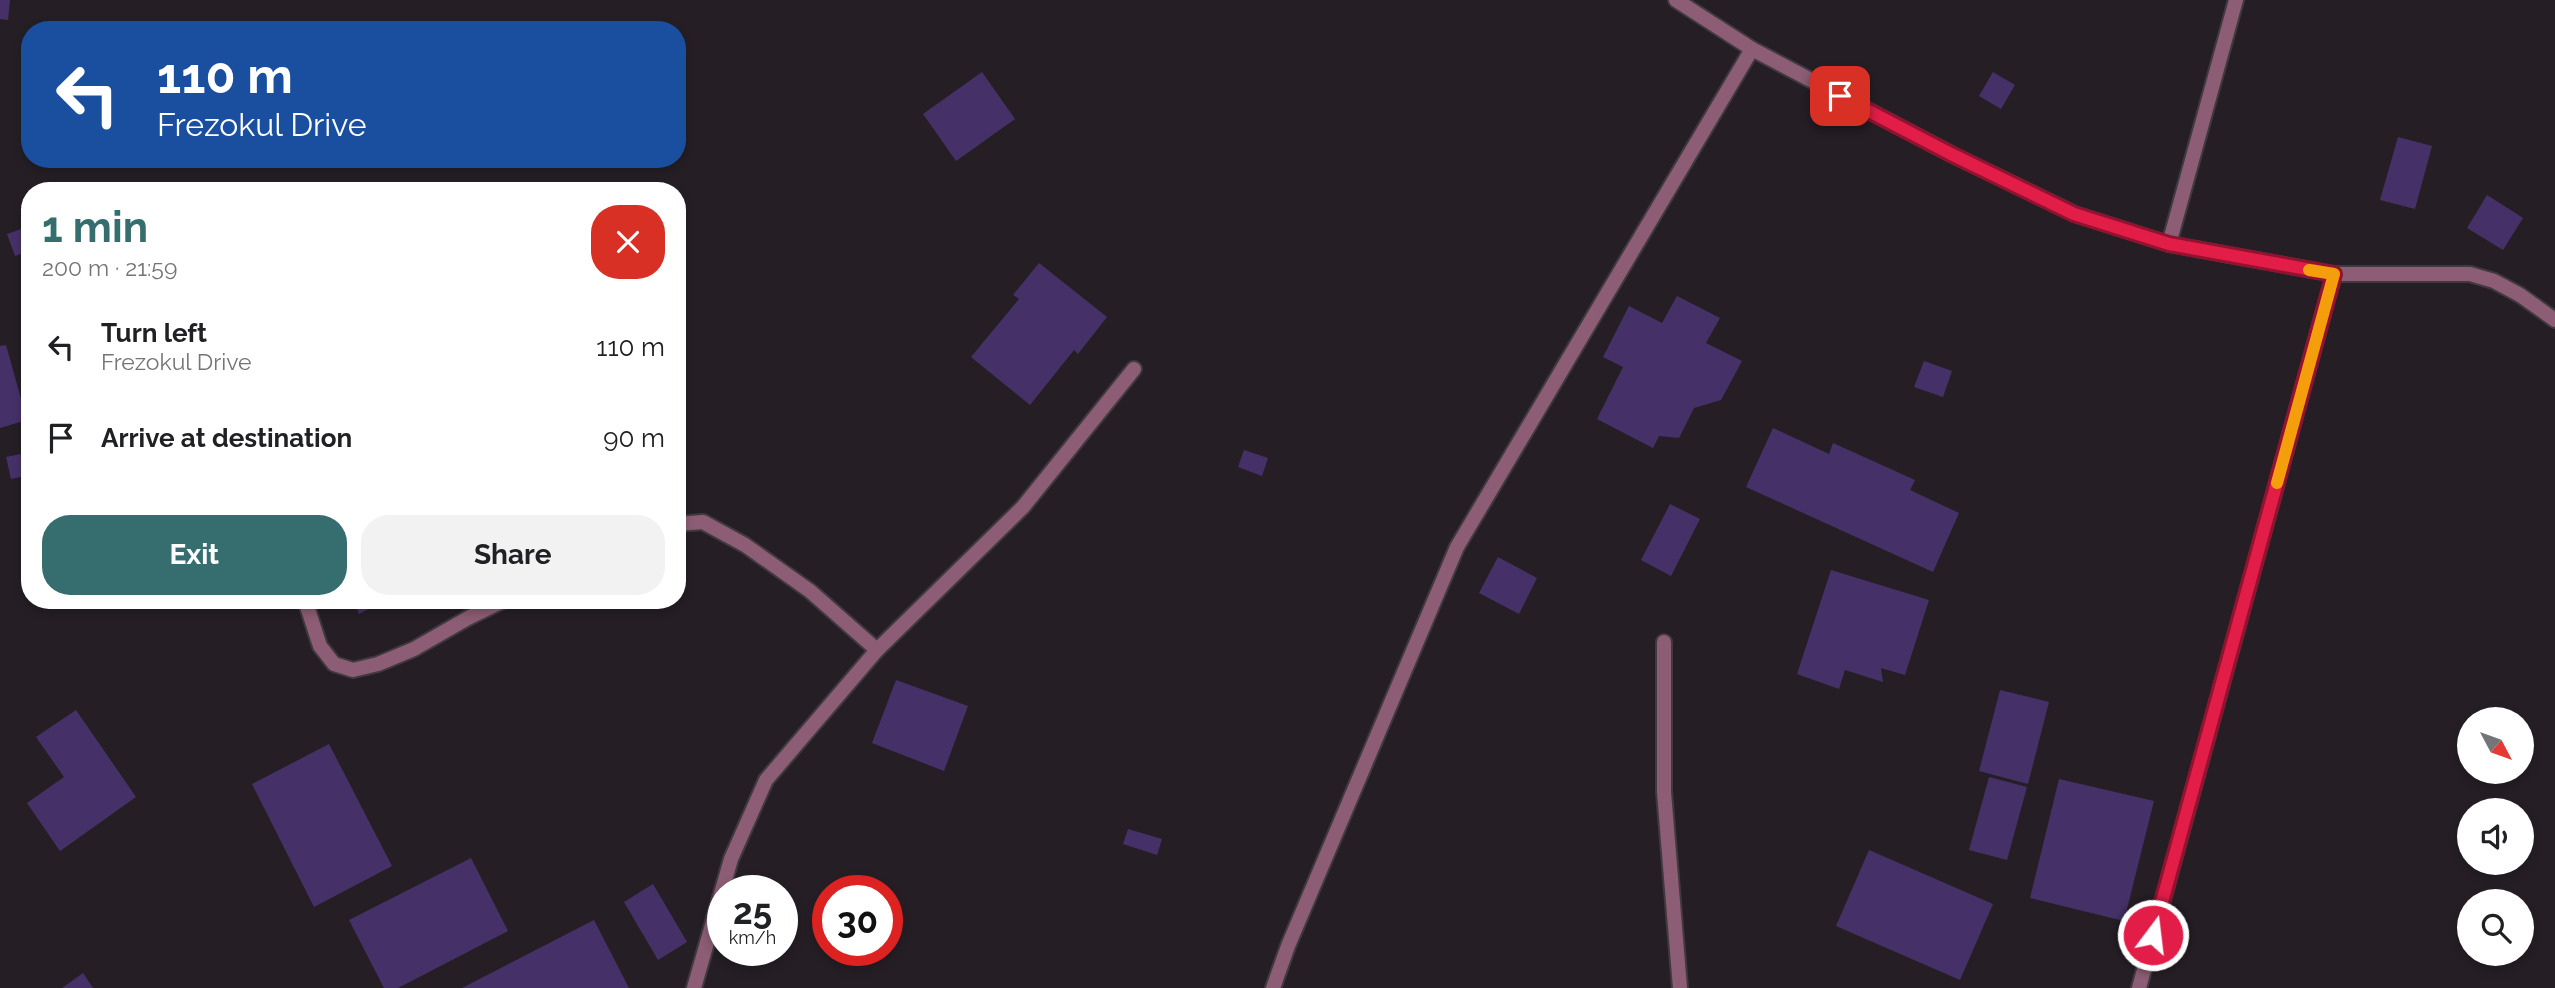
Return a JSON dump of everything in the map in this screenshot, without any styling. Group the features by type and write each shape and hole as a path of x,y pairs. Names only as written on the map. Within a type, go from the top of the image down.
{"street":[{"path":"1675,0 1752,49 1951,154 2074,214 2169,244 2334,274 2470,274 2494,281 2520,295 2555,320"},
{"path":"2169,244 2236,0"},
{"path":"1273,988 1288,946 1457,547 1752,49"},
{"path":"2138,988 2334,274"},
{"path":"694,988 732,859 766,780 877,650 1023,507 1134,369"},
{"path":"686,523 703,522 745,545 810,591 877,650"},
{"path":"308,609 320,646 334,664 353,670 378,664 414,649 486,609"},
{"path":"1664,642 1664,792 1680,988"}],"building":[{"path":"0,0 10,0 8,20 0,19"},
{"path":"982,72 1015,119 956,161 923,114"},
{"path":"1993,72 2015,85 2001,109 1979,96"},
{"path":"2398,137 2432,146 2415,209 2380,200"},
{"path":"2487,195 2523,218 2503,250 2467,228"},
{"path":"21,229 21,254 15,256 7,234"},
{"path":"1039,263 1107,317 1078,354 1074,350 1030,405 971,357 1019,299 1013,295"},
{"path":"1677,296 1720,318 1706,343 1742,361 1721,400 1694,408 1679,438 1659,436 1653,448 1597,419 1623,367 1603,357 1629,306 1662,323"},
{"path":"6,345 21,399 21,422 0,428 0,346"},
{"path":"1924,361 1952,371 1943,397 1914,387"},
{"path":"1773,428 1829,454 1833,443 1915,480 1910,490 1959,513 1933,572 1746,487"},
{"path":"1244,450 1268,458 1262,476 1238,467"},
{"path":"21,454 21,477 11,479 6,457"},
{"path":"1670,504 1700,519 1671,576 1641,560"},
{"path":"1498,557 1537,578 1519,614 1479,593"},
{"path":"1831,570 1929,600 1905,675 1881,668 1883,682 1845,670 1839,689 1797,674"},
{"path":"896,680 968,706 944,771 872,743"},
{"path":"2000,690 2049,702 2028,784 1979,771"},
{"path":"76,710 136,797 60,851 27,803 64,777 36,737"},
{"path":"329,744 392,866 314,907 252,784"},
{"path":"1989,777 2027,787 2007,860 1969,850"},
{"path":"2059,779 2154,801 2124,921 2030,898"},
{"path":"1128,829 1162,839 1157,855 1123,844"},
{"path":"1869,850 1993,904 1960,980 1836,926"},
{"path":"471,858 508,931 398,988 384,988 349,920"},
{"path":"653,884 687,942 658,960 624,902"},
{"path":"594,920 629,988 462,988"},
{"path":"83,973 93,988 62,988"}],"slow traffic":[{"path":"2277,483 2334,274 2309,270"}],"route":[{"path":"1840,96 2074,214 2169,244 2334,274 2153,935"}]}
